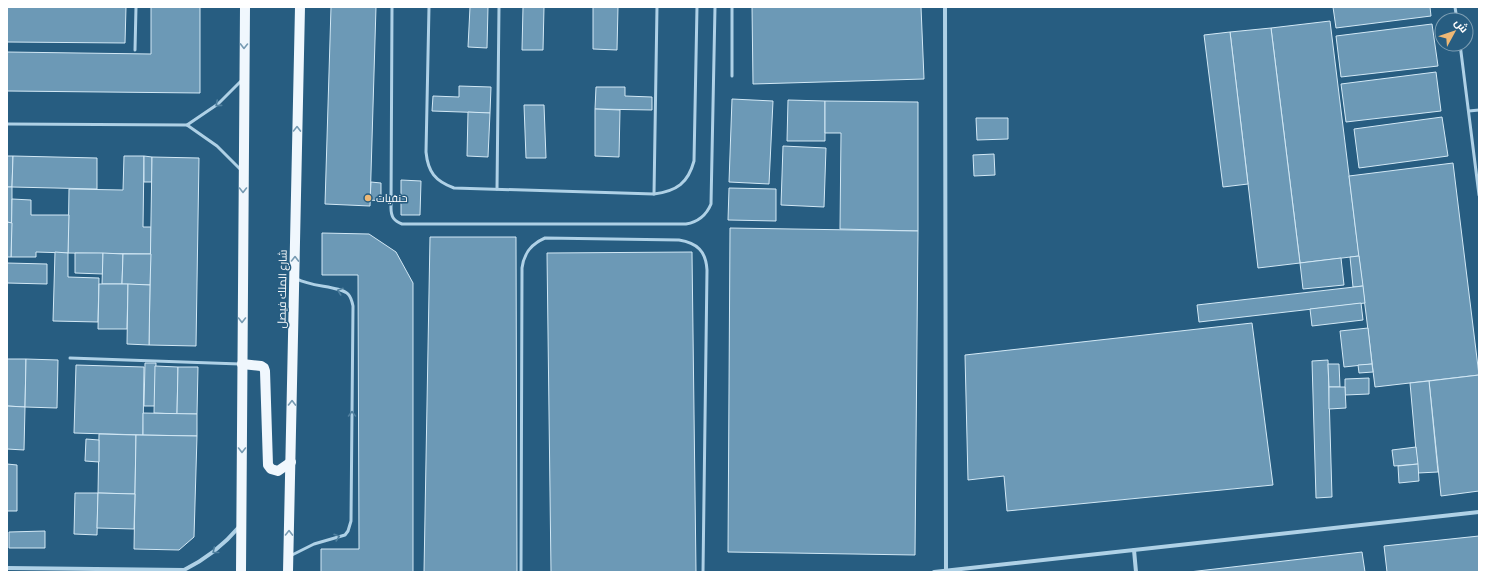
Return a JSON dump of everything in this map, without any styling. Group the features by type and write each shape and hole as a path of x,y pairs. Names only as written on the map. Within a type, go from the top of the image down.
{"main road":[{"path":"241,572 245,7"},
{"name":"شارع الملك فيصل","path":"288,572 300,7"},
{"path":"242,364 261,366 264,371 268,465 270,469 278,472 291,462"}],"street":[{"path":"945,7 946,571"},
{"path":"934,572 1479,512"},
{"path":"7,568 186,571 216,551 241,525"},
{"path":"1134,550 1136,572"}],"lane":[{"path":"135,50 136,7"},
{"path":"392,7 391,208 393,218 397,222 402,224 686,224 698,220 704,216 711,204 715,7"},
{"path":"429,7 426,152 430,171 437,178 454,188 654,194 676,188 685,181 691,171 694,160 697,7"},
{"path":"497,189 499,7"},
{"path":"654,194 657,7"},
{"path":"732,7 732,76"},
{"path":"1461,52 1479,195"},
{"path":"7,124 187,125 218,104 244,78"},
{"path":"1469,111 1479,110"},
{"path":"187,125 217,146 243,172"},
{"path":"521,572 522,268 526,252 531,246 545,238 679,240 692,244 702,252 706,261 707,270 703,572"},
{"path":"289,557 314,544 345,535 351,521 353,306 348,294 342,290 302,282 294,277"},
{"path":"70,358 242,364"}],"building":[{"path":"7,7 126,7 125,43 7,42"},
{"path":"151,7 200,7 200,93 7,91 7,52 151,54"},
{"path":"331,7 376,7 370,206 325,204"},
{"path":"470,7 488,7 487,48 468,47"},
{"path":"523,7 544,7 543,50 522,50"},
{"path":"593,7 618,7 617,50 593,49"},
{"path":"752,7 921,7 924,79 753,84"},
{"path":"1333,7 1430,7 1431,16 1336,28"},
{"path":"1330,21 1359,256 1300,263 1271,28"},
{"path":"1432,24 1434,52 1436,52 1438,66 1341,77 1336,36"},
{"path":"1271,28 1300,263 1258,268 1230,32"},
{"path":"1230,32 1248,184 1223,187 1204,35"},
{"path":"1436,72 1441,111 1346,122 1341,84"},
{"path":"459,86 491,87 490,113 432,111 433,96 459,97"},
{"path":"596,87 625,87 625,96 652,97 652,110 595,109"},
{"path":"732,99 773,101 769,184 729,182"},
{"path":"788,100 825,101 825,141 787,141"},
{"path":"825,101 918,102 918,231 840,229 841,133 825,133"},
{"path":"524,105 544,105 546,158 526,158"},
{"path":"595,109 620,110 619,157 595,156"},
{"path":"468,112 490,113 488,157 467,156"},
{"path":"1442,117 1448,156 1359,168 1354,129"},
{"path":"976,118 1008,118 1008,139 977,140"},
{"path":"783,146 826,148 824,207 781,205"},
{"path":"994,154 995,175 974,176 973,155"},
{"path":"7,156 13,156 12,187 7,187"},
{"path":"13,156 97,158 97,189 12,187"},
{"path":"124,156 144,156 143,227 151,227 151,254 68,253 69,189 123,190"},
{"path":"144,156 152,157 152,182 144,182"},
{"path":"152,157 199,158 196,346 149,345"},
{"path":"1453,163 1479,375 1375,387 1349,176"},
{"path":"401,180 421,181 420,215 401,215"},
{"path":"371,182 381,183 381,201 370,200"},
{"path":"7,187 12,187 12,223 7,222"},
{"path":"729,188 776,189 776,221 728,220"},
{"path":"12,199 31,200 31,215 69,215 68,253 36,252 36,257 11,257"},
{"path":"7,222 12,223 11,257 7,257"},
{"path":"730,228 918,231 915,555 728,552"},
{"path":"322,233 369,234 396,252 413,283 413,572 321,572 321,549 359,549 358,275 322,275"},
{"path":"430,237 516,237 517,572 424,572"},
{"path":"55,252 68,253 68,277 99,278 98,322 53,321"},
{"path":"692,252 696,572 551,572 547,253"},
{"path":"75,253 103,253 103,274 75,273"},
{"path":"103,253 123,254 122,284 102,284"},
{"path":"123,254 151,254 150,285 122,284"},
{"path":"1359,256 1363,286 1353,287 1350,257"},
{"path":"1341,258 1344,285 1303,289 1300,263"},
{"path":"7,263 47,264 47,284 7,283"},
{"path":"99,284 128,284 127,329 98,329"},
{"path":"128,284 150,285 149,345 127,344"},
{"path":"1363,286 1365,303 1199,322 1197,305"},
{"path":"1361,303 1363,320 1312,326 1310,309"},
{"path":"1252,323 1273,485 1007,511 1004,476 968,480 965,355"},
{"path":"1368,328 1372,364 1344,367 1340,331"},
{"path":"7,359 26,359 25,407 7,406"},
{"path":"26,359 58,360 57,408 25,407"},
{"path":"1328,360 1332,497 1316,498 1312,361"},
{"path":"145,363 156,363 155,406 144,406"},
{"path":"1328,364 1339,364 1340,387 1329,387"},
{"path":"1372,364 1373,372 1359,373 1358,365"},
{"path":"76,365 144,367 143,435 74,433"},
{"path":"155,366 178,367 177,414 154,413"},
{"path":"178,367 198,367 197,414 177,414"},
{"path":"1479,375 1479,491 1441,496 1429,381"},
{"path":"1369,378 1369,394 1345,395 1345,379"},
{"path":"1429,381 1438,472 1418,473 1410,383"},
{"path":"1329,387 1345,387 1346,408 1329,409"},
{"path":"7,406 25,407 24,450 7,449"},
{"path":"143,413 197,414 197,436 143,435"},
{"path":"99,434 136,435 135,494 98,493"},
{"path":"136,435 197,436 194,537 179,550 134,549"},
{"path":"86,439 99,440 99,462 85,461"},
{"path":"1416,447 1418,464 1394,466 1392,450"},
{"path":"7,464 17,465 17,511 7,511"},
{"path":"1418,464 1419,481 1399,483 1398,466"},
{"path":"75,493 98,493 97,535 74,534"},
{"path":"98,493 135,494 134,529 97,528"},
{"path":"45,531 45,548 9,548 9,532"},
{"path":"1479,536 1479,572 1387,572 1384,546"},
{"path":"1362,552 1365,572 1189,572"}],"place":[{"name":"حنفيات","path":"368,198"}]}
